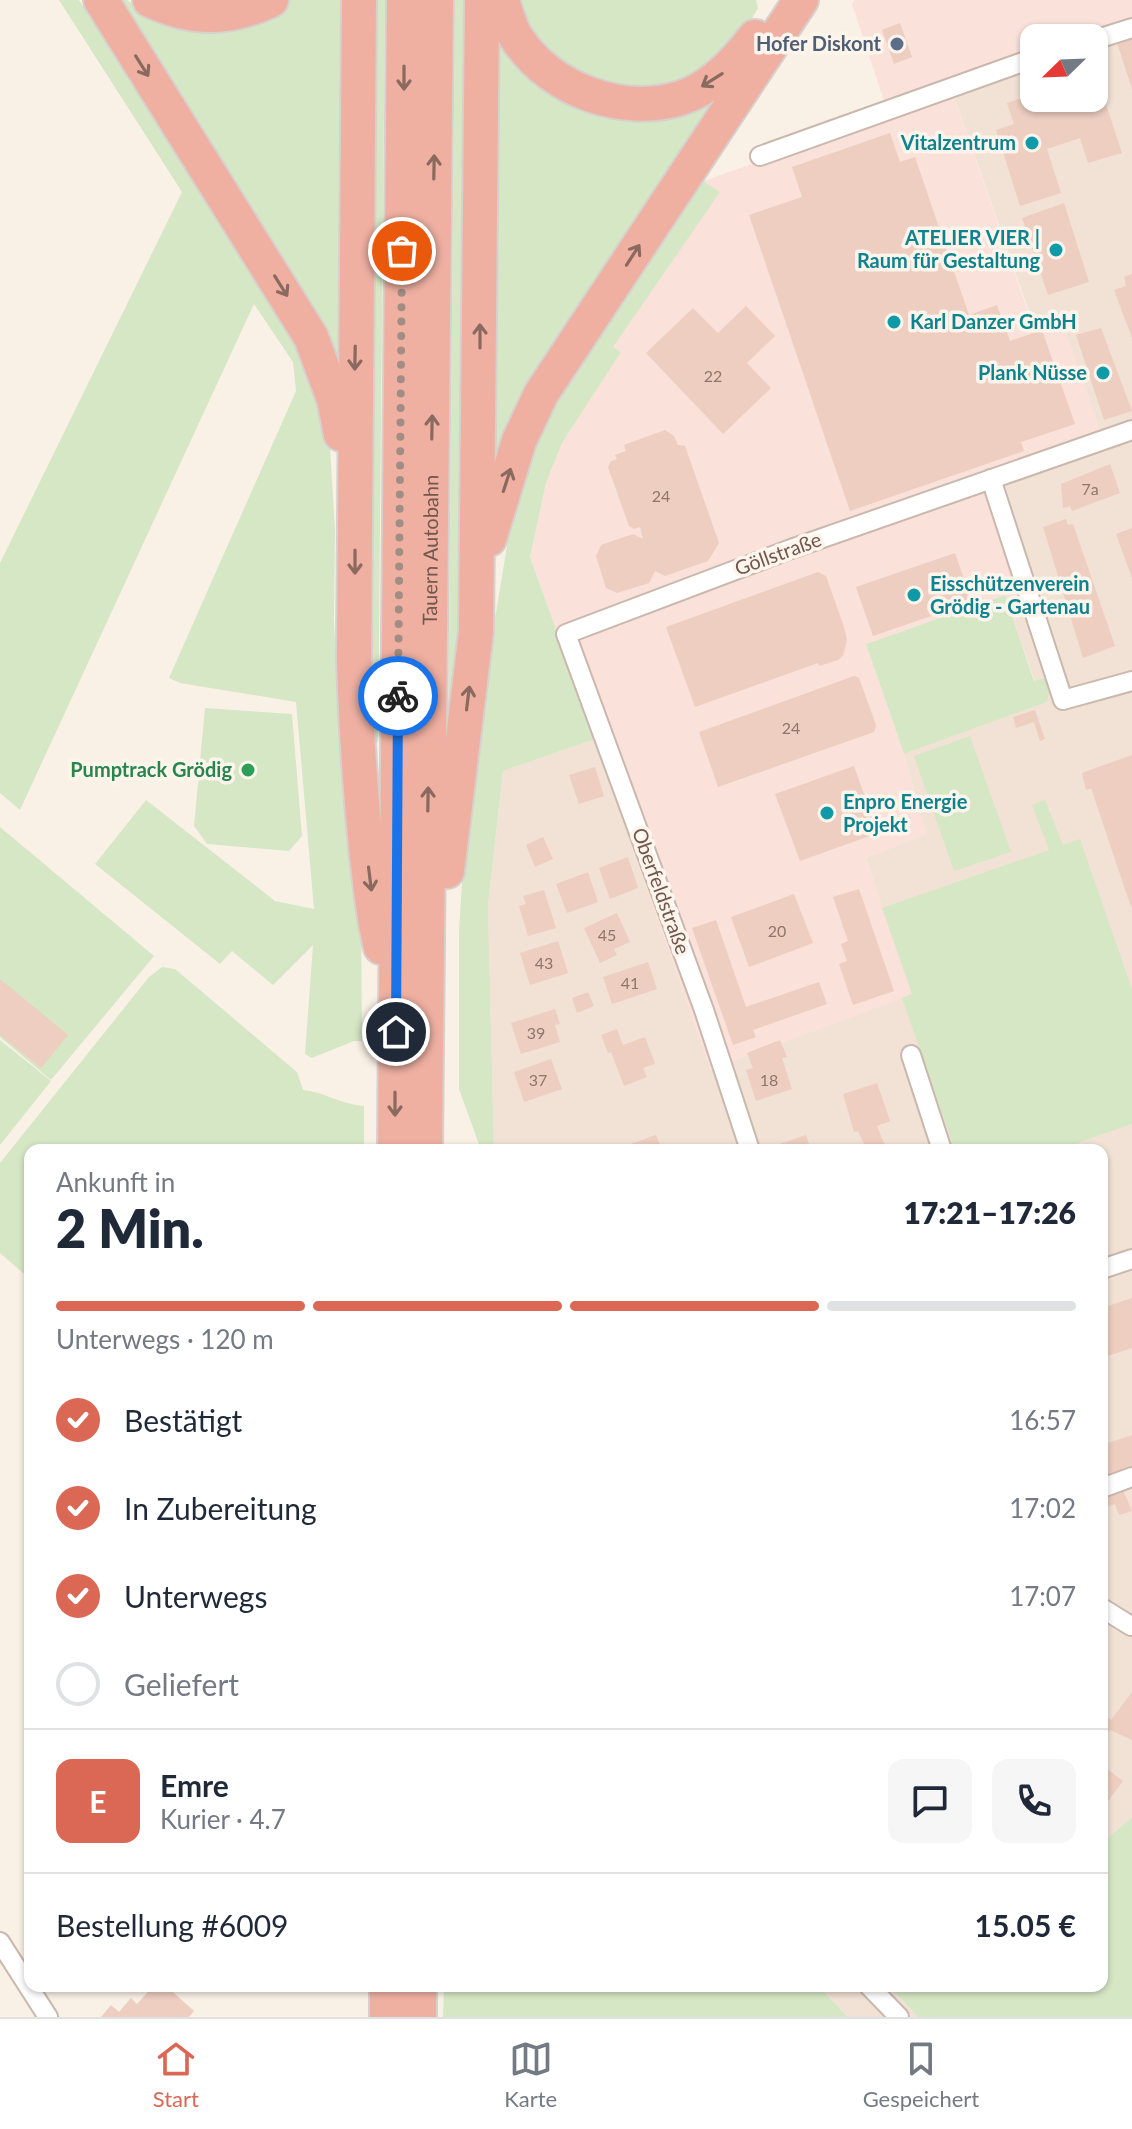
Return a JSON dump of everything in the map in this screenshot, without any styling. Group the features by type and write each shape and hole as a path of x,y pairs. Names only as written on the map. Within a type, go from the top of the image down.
{"highway":[{"path":"101,0 311,337 334,399 343,458 355,484"},
{"path":"150,0 185,12 230,15 271,0"},
{"path":"359,0 356,718 375,924 396,1002"},
{"name":"Tauern Autobahn","path":"395,1144 404,0"},
{"name":"Tauern Autobahn","path":"425,1144 436,0"},
{"path":"426,1073 443,999 443,919 448,855 476,632 482,0"},
{"path":"502,0 517,39 540,64 566,84 594,97 627,103 682,98 719,77 738,60 780,0"},
{"path":"477,582 519,441 541,394 801,0"},
{"path":"387,1992 387,2017"},
{"path":"419,1992 419,2017"}],"street":[{"path":"1108,36 1132,28"},
{"path":"760,156 1020,63"},
{"name":"Göllstraße","path":"566,634 791,549 1132,430"},
{"path":"991,479 1063,700 1132,681"},
{"name":"Oberfeldstraße","path":"566,634 704,1010 748,1144"},
{"path":"911,1055 940,1144"},
{"path":"1108,1267 1132,1259"},
{"path":"1108,1486 1132,1477"},
{"path":"1108,1612 1131,1626"},
{"path":"0,1942 24,1980"},
{"path":"32,1992 48,2017"},
{"path":"875,1992 899,2017"}],"shaded area":[{"path":"855,0 1132,0 1132,24 1108,32 1108,24 1020,24 1020,61 950,84 1033,326 1061,317 1101,433 979,472 1019,590 866,644 904,754 927,834 866,858 912,995 710,1070 530,557 546,483 562,443 620,353 612,347 719,192 703,181 889,116 852,4"},
{"path":"1132,24 1132,1817 1108,1838 1108,1144 494,1144 488,905 503,771 595,739 911,995 866,858 926,834 904,754 1046,702 1048,677 1035,682 1005,595 1019,589 979,472 1061,317 1034,326 950,84 1020,61 1020,112 1108,112 1108,33"},
{"path":"824,1992 895,1992 918,2017 848,2017"}],"green space":[{"path":"59,0 79,0 304,356 329,431 335,530 334,619 339,721 361,903 362,1041 354,1041 312,1058 305,1054 313,945 273,985 232,951 220,964 95,864 146,800 275,901 314,909 296,702 180,683 169,678 296,391 293,362 254,304 20,810 0,793 0,563 182,192"},
{"path":"115,0 127,0 155,19 289,0 348,0 344,364 337,366"},
{"path":"366,0 385,0 378,742 364,742"},
{"path":"455,0 475,0 470,548 448,745"},
{"path":"514,0 756,0 758,8 739,41 716,66 680,84 648,92 577,78 534,45"},
{"path":"492,28 528,73 564,102 608,118 647,119 741,69 490,513"},
{"path":"703,181 720,192 613,347 621,352 562,443 546,483 530,557 595,739 503,771 488,905 494,1144 479,1144 459,1089 459,931 465,836 487,667 508,540 538,437 565,385"},
{"path":"1005,595 1034,681 1049,677 1051,684 1047,702 904,754 866,644"},
{"name":"Pumptrack Grödig","path":"205,708 292,714 302,836 289,851 207,844 194,826"},
{"path":"970,736 1011,852 954,871 914,756"},
{"path":"1045,800 1063,845 1080,839 1132,989 1132,1124 1074,1144 953,1144 902,998 912,994 882,908 1049,850 1032,805"},
{"path":"0,827 154,956 51,1080 0,1037"},
{"path":"162,967 175,969 297,1072 303,1090 364,1106 364,1144 24,1144 24,1274 0,1253 0,1163 149,977"},
{"path":"0,1040 51,1081 0,1145"},
{"path":"1132,1817 1132,2017 918,2017 895,1992 1108,1992 1108,1838"},
{"path":"444,1992 824,1992 848,2017 443,2017"}],"building":[{"name":"Hofer Diskont","path":"900,23 912,57 894,64 882,30"},
{"path":"1132,38 1132,89 1117,43"},
{"name":"Vitalzentrum","path":"1020,99 1020,112 1108,110 1122,153 1088,163 1080,138 1047,149 1061,193 1020,206 996,130 1014,124 1007,103"},
{"name":"Karl Danzer GmbH","path":"890,133 900,162 915,157 969,315 997,305 1010,341 1042,330 1075,424 1021,442 1024,451 850,511 749,215 802,197 792,167"},
{"name":"ATELIER VIER | Raum für Gestaltung","path":"1064,203 1089,282 1048,295 1022,218"},
{"path":"1132,274 1132,338 1114,290 1126,286 1124,277"},
{"path":"746,306 775,336 747,363 771,388 723,434 646,353 693,308 718,333"},
{"name":"Plank Nüsse","path":"1101,328 1132,411 1104,420 1076,335"},
{"path":"665,430 674,436 678,445 685,446 719,543 708,561 665,576 655,571 649,583 617,593 606,588 596,556 601,545 633,534 643,539 640,527 634,529 629,526 608,467 611,461 617,459 615,455 626,451 624,445"},
{"path":"1110,464 1120,493 1072,511 1070,506 1063,508 1061,484"},
{"path":"1066,519 1068,525 1073,524 1115,646 1083,658 1043,527"},
{"path":"1132,528 1132,578 1116,534"},
{"name":"Eisschützenverein Grödig - Gartenau","path":"955,553 972,602 873,636 856,587"},
{"path":"818,572 826,576 844,627 847,640 843,656 695,707 666,627"},
{"path":"854,676 859,678 876,725 874,732 718,787 699,732"},
{"path":"1035,710 1045,739 1040,741 1034,722 1016,728 1013,717"},
{"path":"1132,755 1131,907 1091,788 1086,790 1082,773"},
{"name":"Enpro Energie Projekt","path":"854,766 878,833 800,861 775,794"},
{"path":"595,767 604,796 579,804 569,775"},
{"path":"543,837 553,859 535,867 526,845"},
{"path":"628,857 638,888 610,899 599,868"},
{"path":"588,872 598,902 567,913 556,884"},
{"path":"859,889 894,991 853,1005 839,964 847,961 841,944 848,941 833,897"},
{"path":"544,890 556,928 528,936 519,906 526,904 523,896"},
{"path":"794,894 813,943 749,967 731,917"},
{"path":"617,913 630,942 614,949 617,955 600,963 584,928"},
{"path":"716,920 746,1007 819,982 827,1004 753,1030 756,1037 733,1045 692,928"},
{"path":"558,941 568,973 530,985 520,953"},
{"path":"648,962 657,989 612,1004 603,977"},
{"path":"0,979 68,1035 41,1068 0,1035"},
{"path":"588,992 594,1006 577,1013 572,998"},
{"path":"555,1009 560,1024 555,1025 560,1042 521,1054 511,1023"},
{"path":"617,1029 623,1045 645,1037 655,1064 643,1068 647,1077 624,1086 601,1035"},
{"path":"780,1040 787,1057 782,1058 792,1089 756,1101 746,1070 753,1068 747,1053"},
{"path":"551,1059 562,1089 524,1102 514,1072"},
{"path":"877,1083 890,1121 877,1126 884,1144 864,1144 858,1131 854,1132 843,1094"},
{"path":"656,1135 660,1144 631,1144"},
{"path":"806,1135 809,1144 780,1144"},
{"path":"1132,1298 1132,1348 1108,1356 1108,1306"},
{"path":"1132,1435 1132,1467 1108,1475 1108,1443"},
{"path":"1122,1488 1132,1511 1119,1515 1115,1504 1108,1507 1108,1493"},
{"path":"1132,1692 1132,1740 1110,1730 1108,1732 1108,1718 1111,1720"},
{"path":"1108,1770 1123,1781 1108,1801"},
{"path":"148,1992 173,1992 194,2011 189,2017 101,2017 111,2005 119,2012 131,1998 137,2004"}],"way so far":[{"path":"398,696 402,251"}],"place":[{"name":"Hofer Diskont","path":"897,44"},
{"name":"Vitalzentrum","path":"1032,143"},
{"name":"ATELIER VIER | Raum für Gestaltung","path":"1056,250"},
{"name":"Karl Danzer GmbH","path":"894,322"},
{"name":"Plank Nüsse","path":"1103,373"},
{"name":"Eisschützenverein Grödig - Gartenau","path":"914,595"},
{"name":"Pumptrack Grödig","path":"248,770"},
{"name":"Enpro Energie Projekt","path":"827,813"}],"route":[{"path":"396,1032 398,696"}]}
